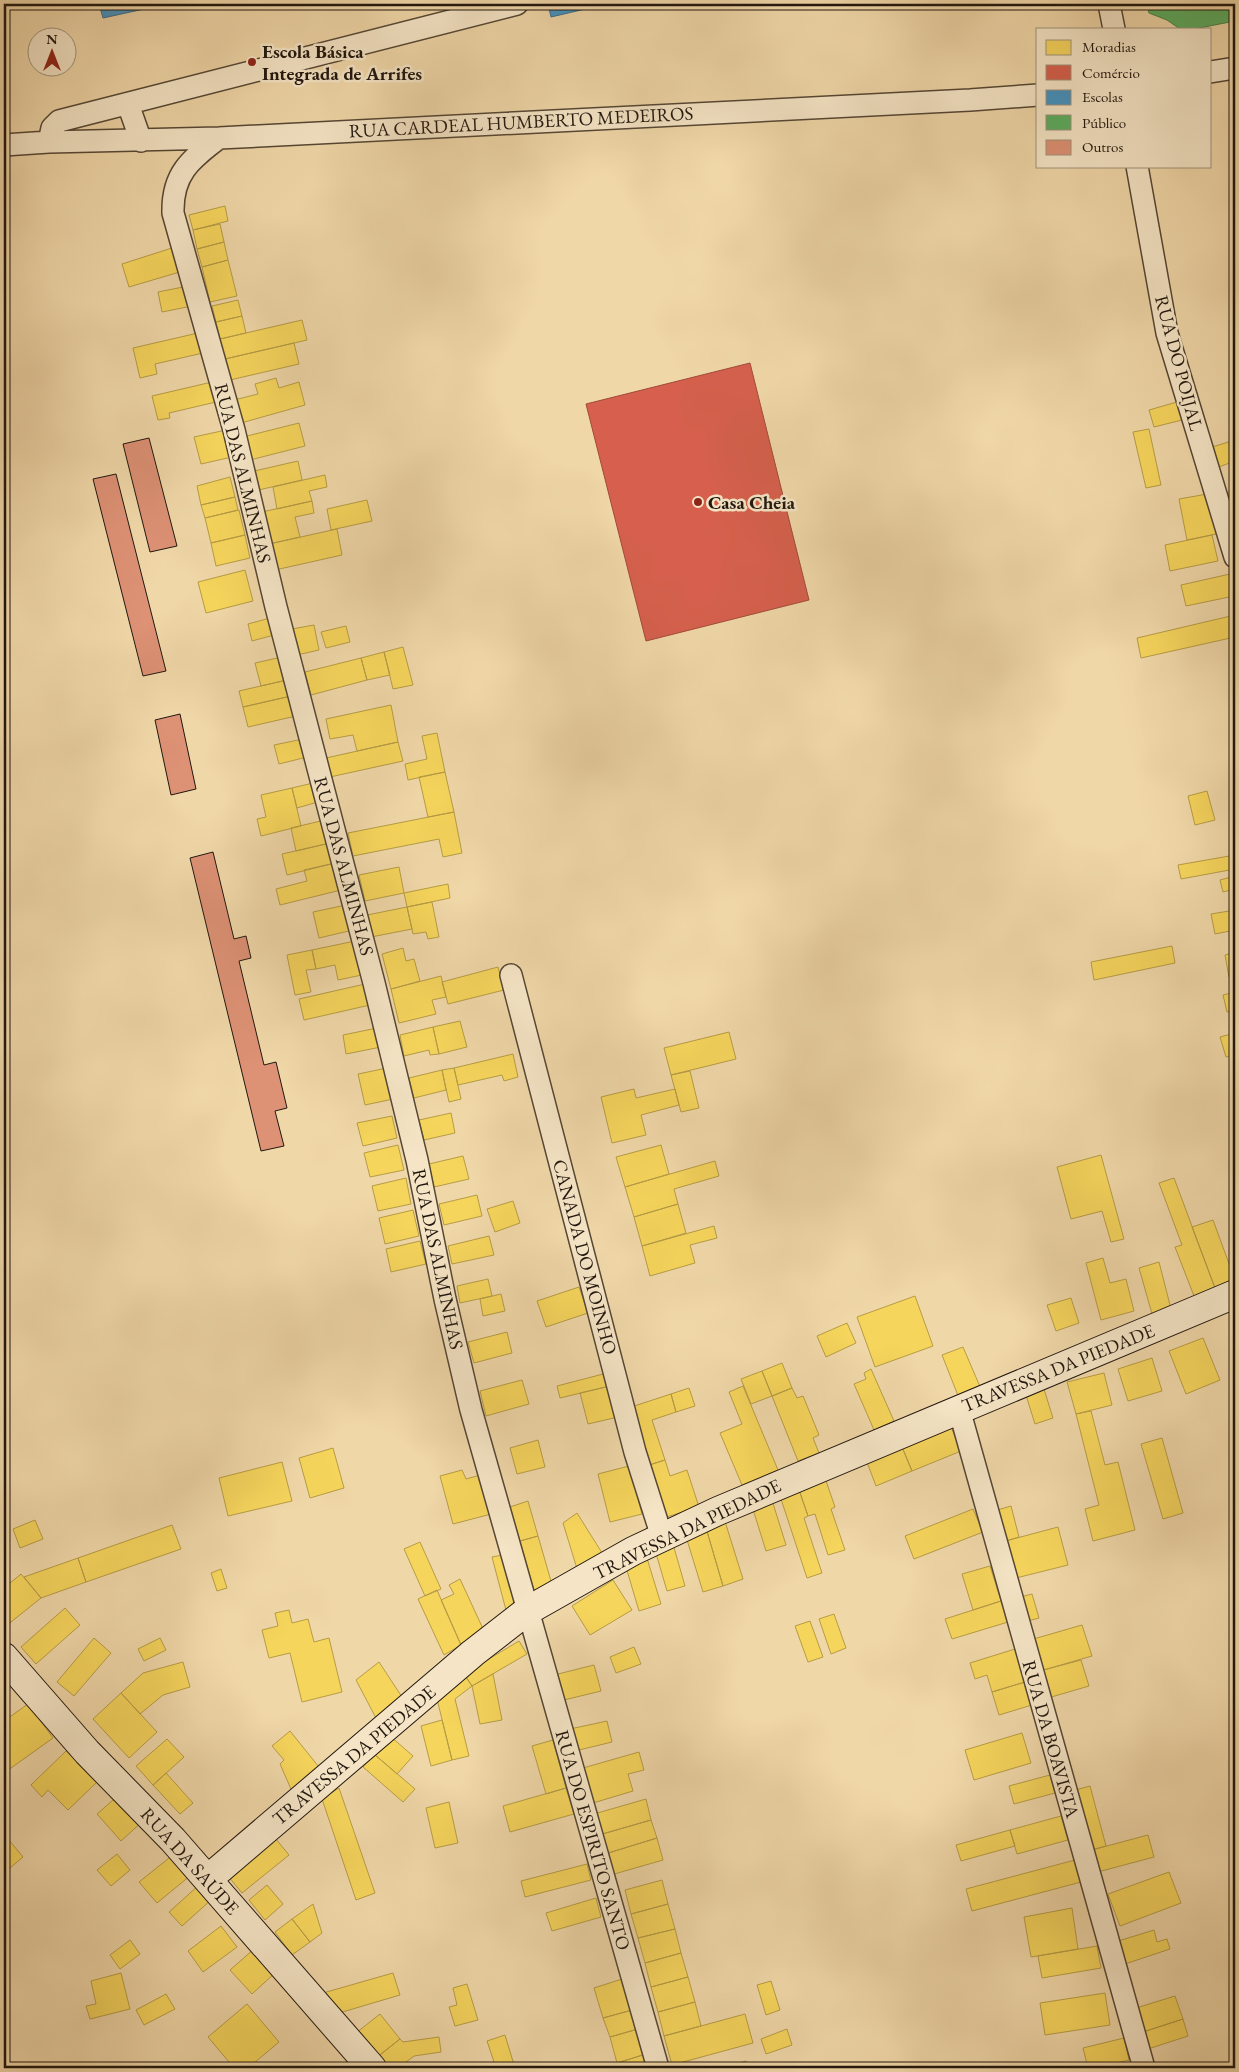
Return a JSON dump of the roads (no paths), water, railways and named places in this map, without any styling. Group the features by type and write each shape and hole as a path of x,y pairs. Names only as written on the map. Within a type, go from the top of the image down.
{"street":[{"path":"49,142 52,128 59,120 517,4"},
{"path":"1109,4 1114,28"},
{"path":"1212,72 1235,68"},
{"name":"RUA CARDEAL HUMBERTO MEDEIROS","path":"4,145 49,142 219,138 1036,95"},
{"path":"128,104 141,141"},
{"name":"RUA DAS ALMINHAS","path":"219,138 192,158 179,176 172,198 173,213 234,430 276,607 374,983 417,1160 445,1299 471,1410 527,1611"},
{"name":"RUA DO POIJAL","path":"1137,168 1167,334 1235,557"},
{"name":"CANADA DO MOINHO","path":"511,975 635,1452 662,1537"},
{"name":"TRAVESSA DA PIEDADE","path":"208,1880 473,1653 527,1611 662,1537 718,1510 1235,1294"},
{"name":"RUA DA BOAVISTA","path":"959,1409 1144,2068"},
{"name":"RUA DO ESPIRITO SANTO","path":"527,1611 658,2068"},
{"name":"RUA DA SAÚDE","path":"4,1657 88,1752 173,1840 372,2068"}],"place":[{"name":"Escola Básica Integrada de Arrifes","path":"252,62"},
{"name":"Casa Cheia","path":"698,502"}]}
